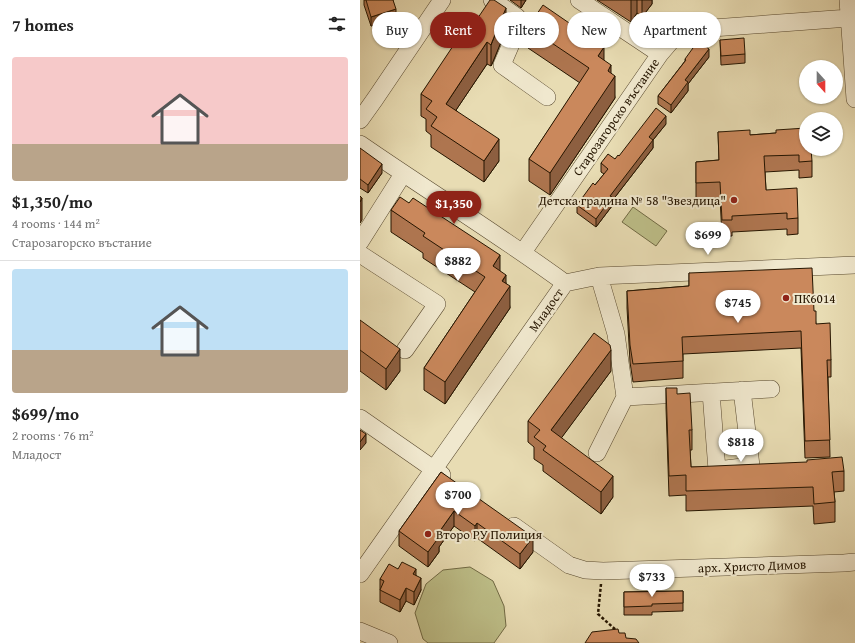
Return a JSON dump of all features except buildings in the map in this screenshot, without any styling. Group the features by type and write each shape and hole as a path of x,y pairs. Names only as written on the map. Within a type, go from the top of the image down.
{"street":[{"path":"360,120 442,0"},
{"path":"492,0 517,17 517,30 502,65 547,97"},
{"path":"579,0 660,54"},
{"path":"848,0 852,16 855,98"},
{"name":"Старозагорско въстание","path":"523,252 660,54 678,33 685,30 852,16"},
{"path":"360,144 523,252 565,283"},
{"path":"360,242 404,174"},
{"path":"360,254 437,304 405,350"},
{"name":"Младост","path":"360,574 565,283 599,276 855,265"},
{"path":"597,453 625,397 616,334 599,276"},
{"path":"625,397 771,389"},
{"path":"711,392 717,470 751,466 742,390"},
{"path":"360,418 457,485"},
{"name":"арх. Христо Димов","path":"501,516 569,565 584,570 603,571 855,562"},
{"path":"360,630 389,643"}],"path":[{"path":"603,571 598,614 620,633"}],"green space":[{"path":"633,207 667,231 656,246 622,222"},
{"path":"470,567 493,581 504,606 506,626 494,643 428,643 423,639 415,613 426,584 443,570"}],"place":[{"name":"Детска градина № 58 \"Звездица\"","path":"734,200"},
{"name":"ПК6014","path":"786,298"},
{"name":"Второ РУ Полиция","path":"428,534"}]}
